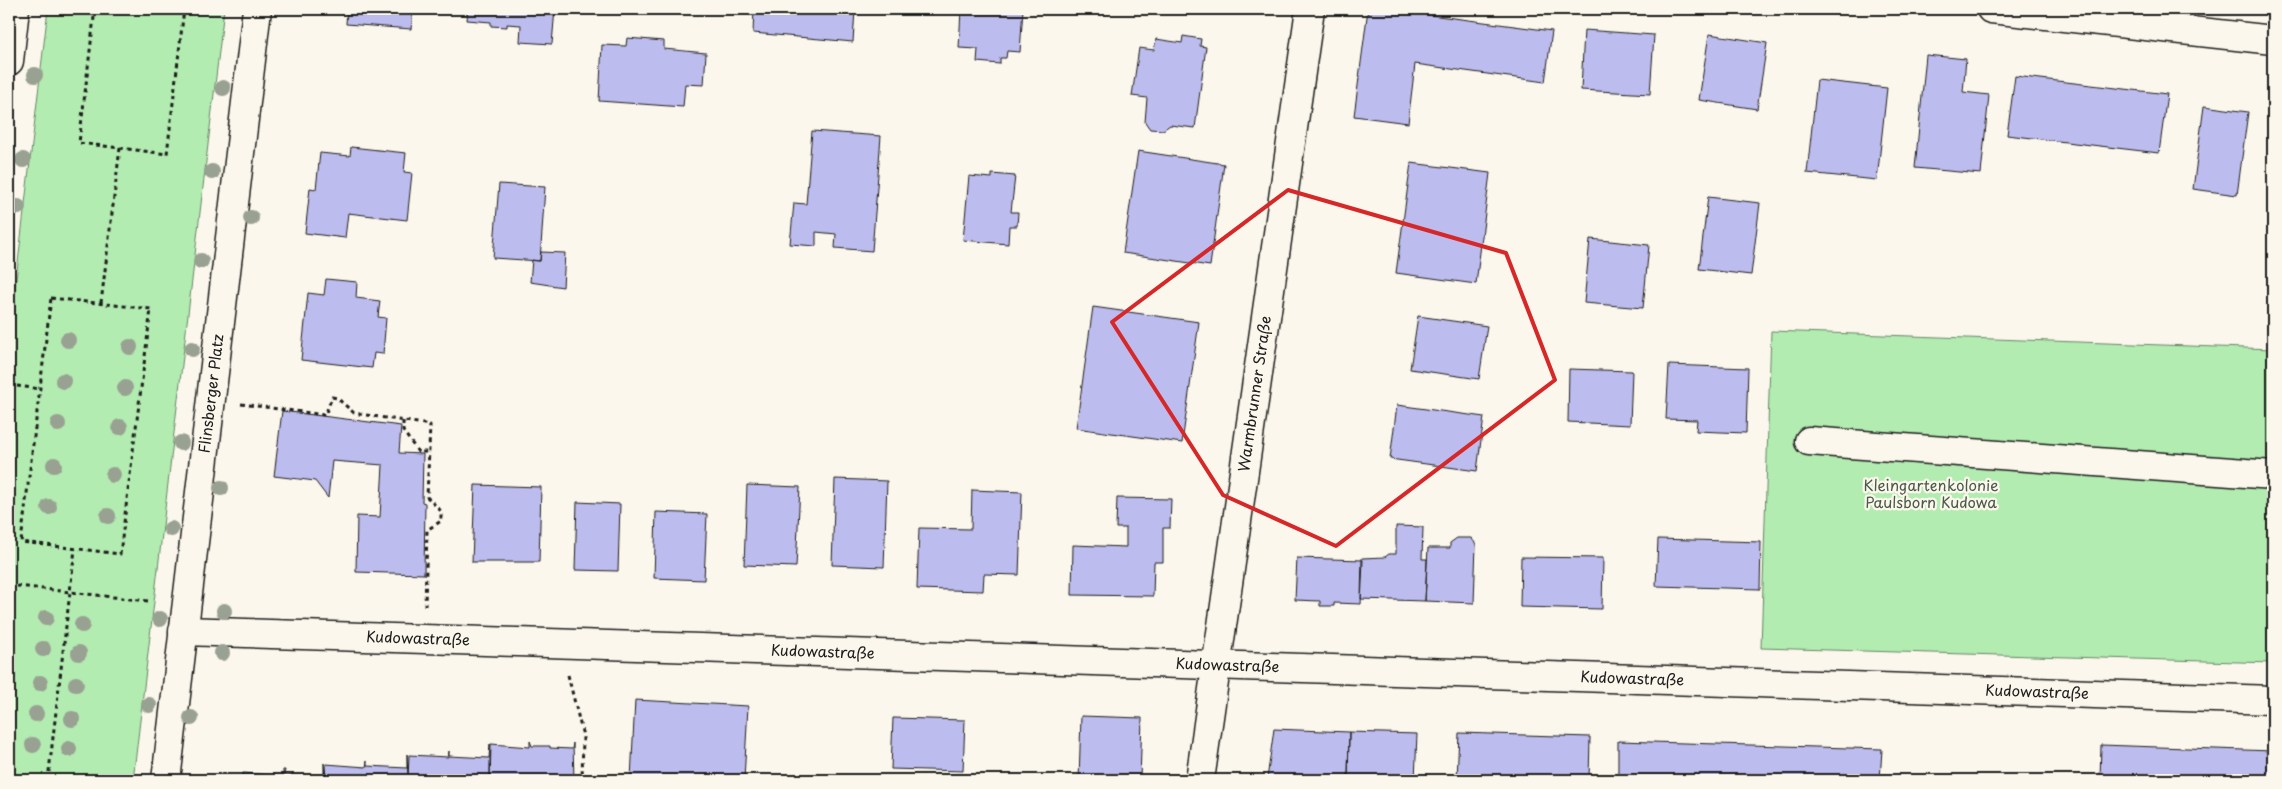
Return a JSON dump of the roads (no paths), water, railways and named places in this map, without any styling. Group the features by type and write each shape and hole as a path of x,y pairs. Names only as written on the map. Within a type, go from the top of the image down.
{"street":[{"path":"9,61 15,9"},
{"name":"Flinsberger Platz","path":"166,780 182,631 257,9"},
{"name":"Warmbrunner Straße","path":"1200,780 1310,9"},
{"path":"1991,9 2273,40"},
{"path":"1809,441 2273,475"},
{"name":"Kudowastraße","path":"182,631 2273,700"}],"park label":[{"name":"Kleingartenkolonie Paulsborn Kudowa","path":"1931,494"}]}
